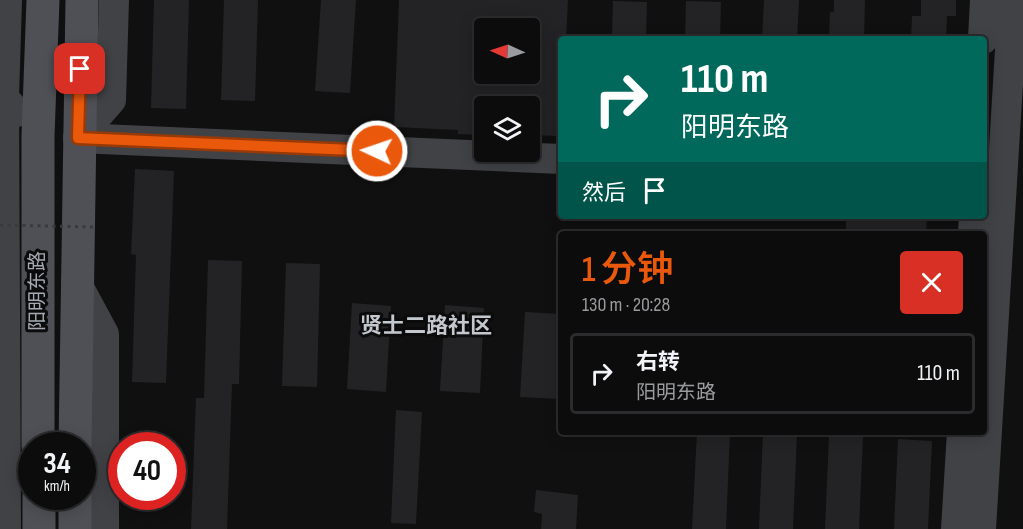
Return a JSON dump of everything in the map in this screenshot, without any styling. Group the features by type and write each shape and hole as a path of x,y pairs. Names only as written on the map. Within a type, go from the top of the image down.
{"main road":[{"path":"6,529 1,134 7,0"},
{"name":"阳明东路","path":"38,432 38,136 43,0"},
{"name":"阳明东路","path":"75,432 82,0"},
{"path":"78,138 111,100 114,0"},
{"path":"983,36 985,0"},
{"path":"987,433 1013,0"},
{"path":"4,98 38,136"},
{"path":"1,134 38,136"},
{"path":"78,138 558,159"},
{"path":"76,282 104,334 104,529"},
{"path":"956,529 962,435"},
{"path":"981,529 987,435"},
{"path":"39,510 39,529"},
{"path":"75,510 75,529"}],"path":[{"path":"0,225 93,227"}],"building":[{"path":"154,0 189,0 186,109 151,108"},
{"path":"224,0 258,0 255,101 221,100"},
{"path":"321,0 356,0 350,93 315,91"},
{"path":"399,0 568,0 566,36 558,36 557,136 540,135 540,96 474,96 474,135 458,134 458,130 394,127"},
{"path":"764,0 799,0 797,36 762,36"},
{"path":"834,0 865,0 864,36 829,36 830,12 834,12"},
{"path":"921,0 956,0 956,16 947,16 946,36 911,36 912,16 921,16"},
{"path":"613,1 647,2 646,36 612,36"},
{"path":"686,1 721,2 720,36 685,36"},
{"path":"135,169 174,171 166,383 132,382 136,255 131,254"},
{"path":"846,219 927,219 926,231 846,231"},
{"path":"208,260 242,261 239,384 232,384 227,529 191,529 196,398 204,398"},
{"path":"286,263 320,264 317,387 282,386"},
{"path":"352,303 391,306 386,392 347,389"},
{"path":"445,305 484,308 480,393 440,391"},
{"path":"525,312 558,314 558,399 520,397"},
{"path":"396,410 422,412 416,524 391,523"},
{"path":"697,435 730,435 726,529 692,529"},
{"path":"763,435 797,435 793,529 759,529"},
{"path":"829,435 863,436 859,529 825,529"},
{"path":"898,439 932,441 928,529 894,529"},
{"path":"536,490 578,495 576,529 541,529 542,514 534,512"}],"district":[{"name":"贤士二路社区","path":"426,326"}],"route":[{"path":"80,69 78,138 377,151"}]}
